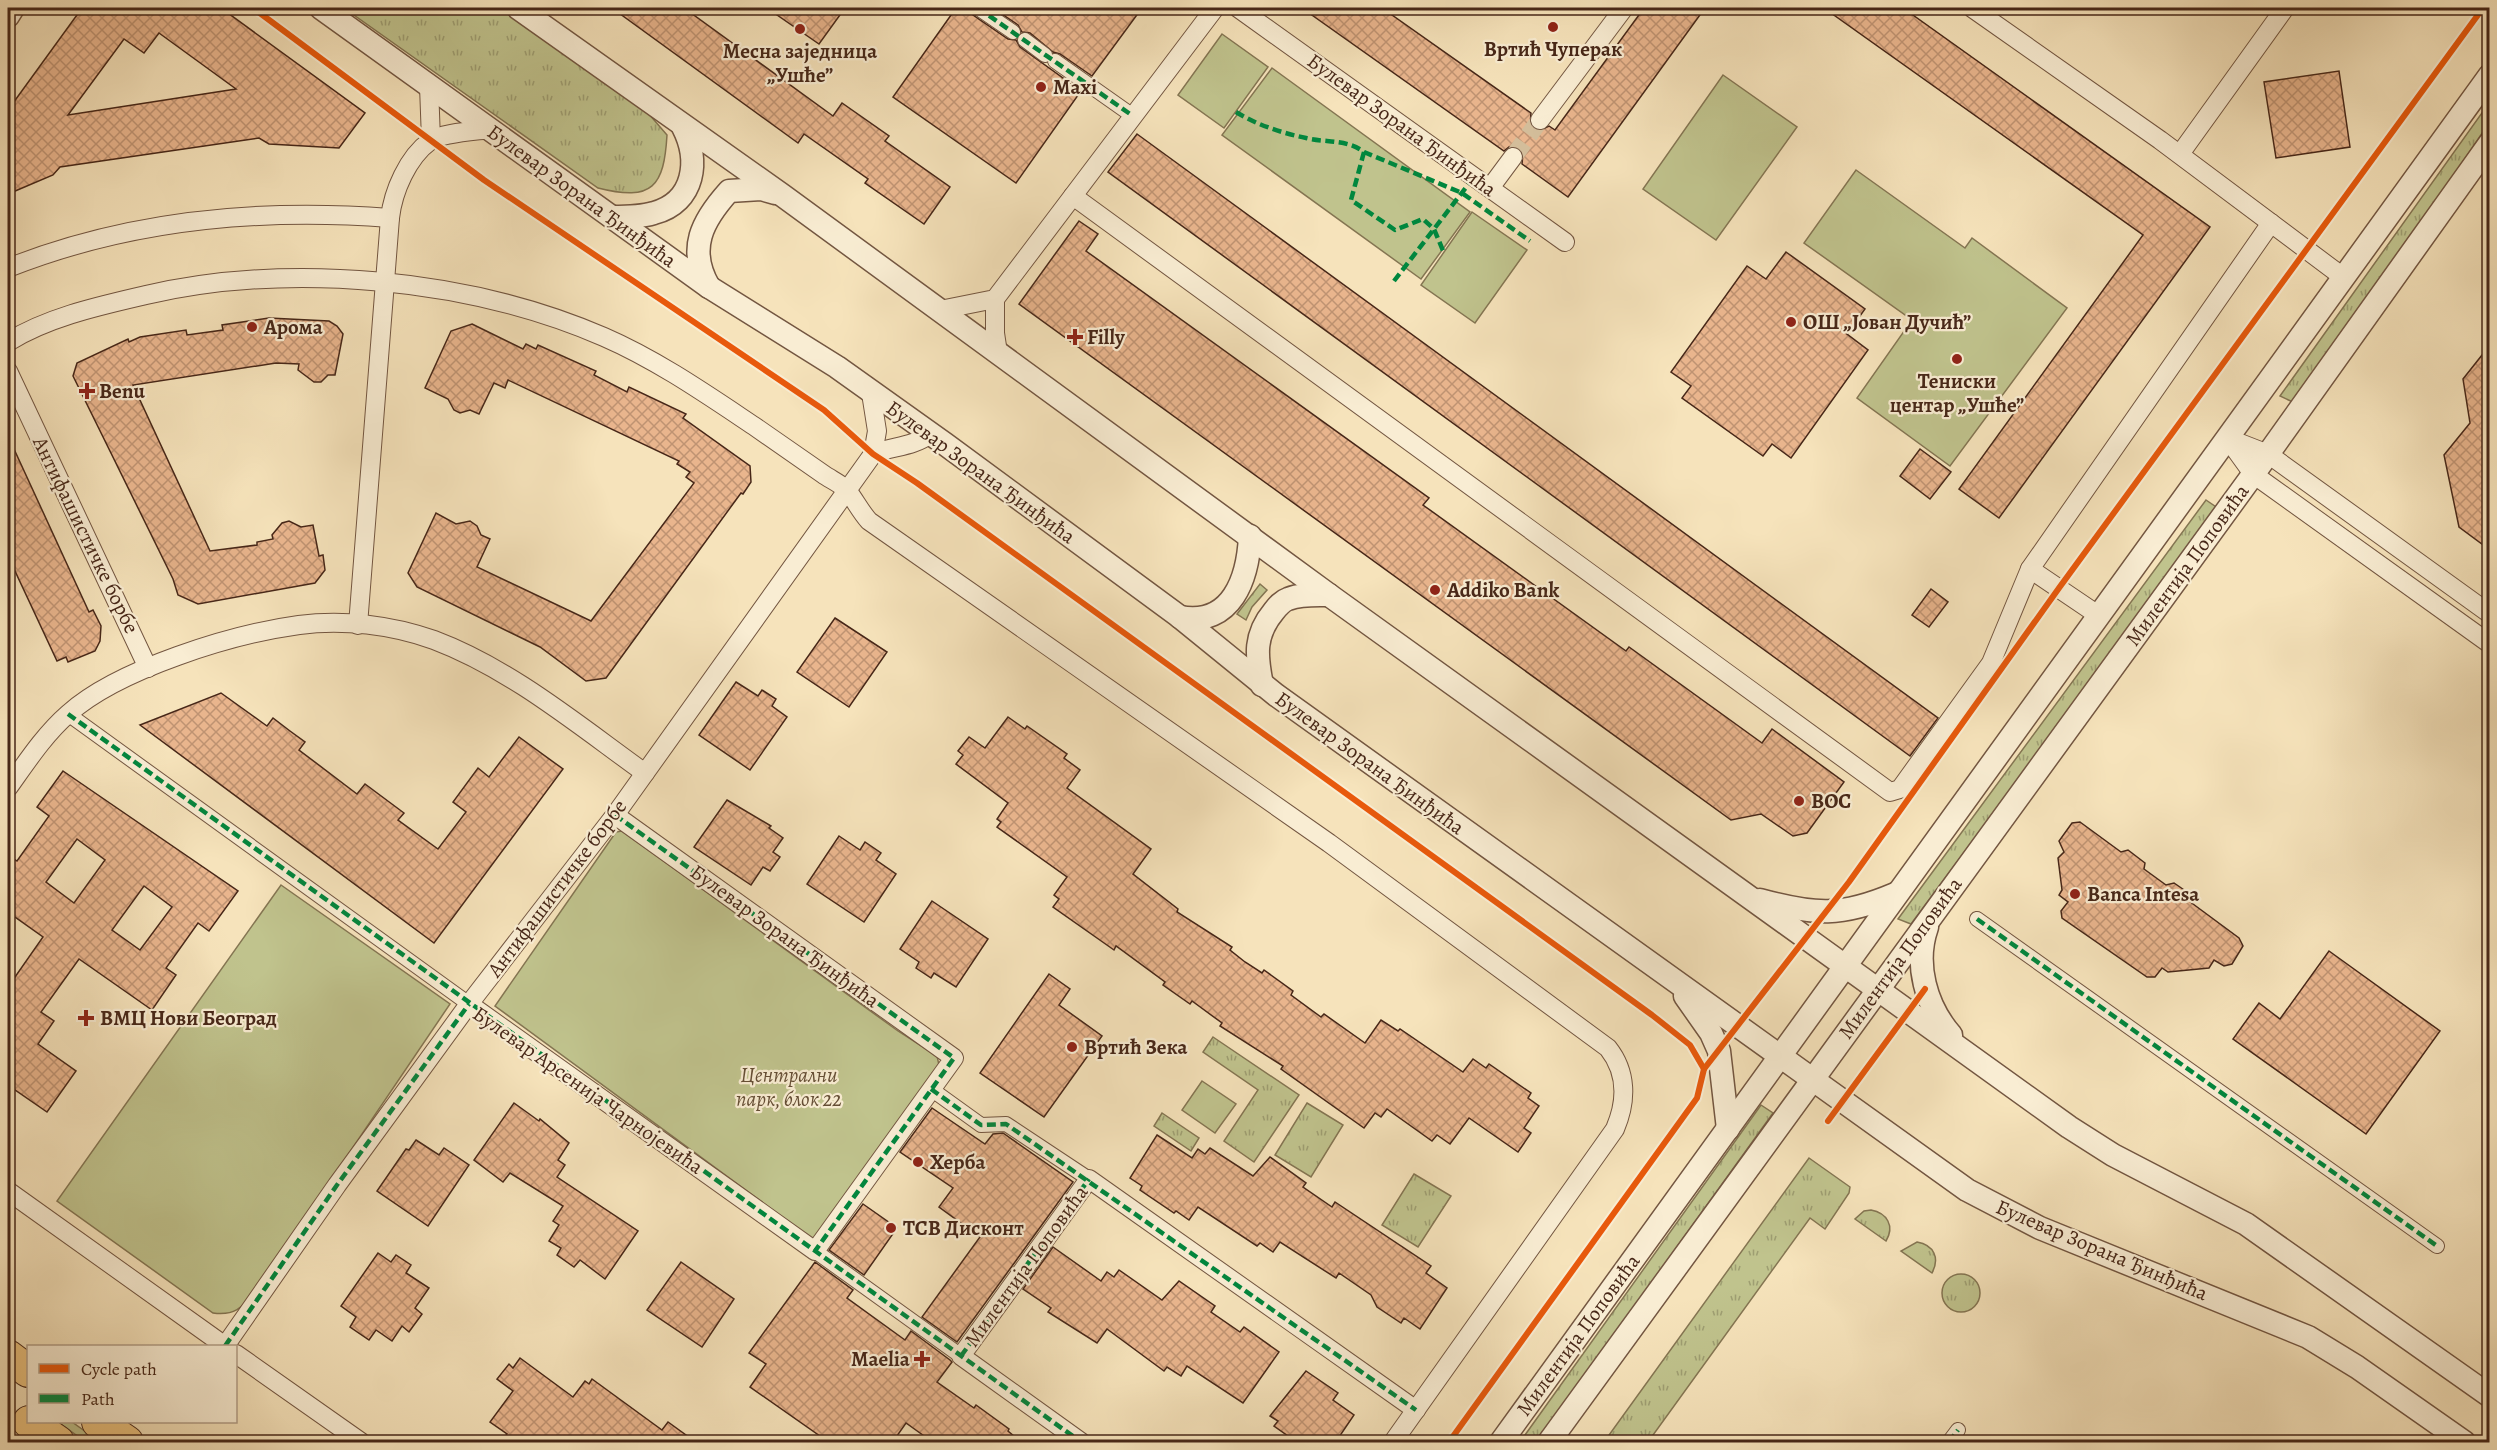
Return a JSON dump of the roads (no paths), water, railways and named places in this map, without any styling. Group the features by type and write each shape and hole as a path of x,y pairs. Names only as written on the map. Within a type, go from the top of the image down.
{"highway":[{"path":"8,1356 27,1370"},
{"path":"8,1407 27,1420"},
{"path":"31,1423 58,1443"},
{"path":"99,1423 127,1443"}],"street":[{"path":"8,16 14,8"},
{"name":"Булевар Зорана Ђинђића","path":"321,8 709,287 837,367 1180,616 1262,685 1941,1173 1998,1208 2040,1228 2308,1337 2357,1367 2464,1443"},
{"path":"518,8 682,127 782,195 1329,595 2092,1143 2246,1224 2490,1396"},
{"path":"978,8 1133,116"},
{"path":"998,353 994,333 995,299 1215,8"},
{"name":"Булевар Зорана Ђинђића","path":"1238,8 1565,242"},
{"path":"1540,120 1624,8"},
{"path":"1972,8 2180,154 2343,277"},
{"path":"2180,154 2285,8"},
{"name":"Милентија Поповића","path":"1501,1443 1895,894 2490,75"},
{"path":"358,625 390,218 400,179 431,140 429,86"},
{"path":"612,218 655,213 672,205 686,191 693,169 693,156 682,127"},
{"path":"431,140 490,129"},
{"name":"Милентија Поповића","path":"1549,1443 1876,990 2268,454 2490,143"},
{"path":"1490,188 1513,157"},
{"path":"709,287 698,261 698,249 702,231 711,211 729,191 760,189 782,195"},
{"path":"1073,196 1886,792 1900,789 1991,663 2030,569 2271,223"},
{"path":"8,268 58,250 163,225 282,214 390,218"},
{"path":"8,342 42,326 84,311 169,290 250,280 386,283 484,298 526,309 605,337 677,376 847,490 858,510 874,525 1329,843 1608,1048 1616,1059 1622,1076 1624,1102 1615,1129 1393,1443"},
{"path":"940,310 995,299"},
{"name":"Антифашистичке борбе","path":"8,371 148,668"},
{"path":"8,788 36,750 68,714 108,687 148,668 253,634 300,625 358,625 395,628 466,653 496,669 645,772 873,454 877,431 871,393"},
{"path":"873,454 891,447 917,444 930,434"},
{"path":"2227,438 2268,454 2490,614"},
{"name":"Милентија Поповића","path":"2227,438 2253,474 2490,644"},
{"path":"1180,616 1194,619 1224,607 1238,591 1246,572 1250,536"},
{"name":"Милентија Поповића","path":"2030,569 2098,615"},
{"path":"1262,685 1256,657 1257,644 1267,620 1284,600 1299,596 1329,595"},
{"path":"68,714 470,1004"},
{"name":"Антифашистичке борбе","path":"470,1004 615,815 645,772"},
{"name":"Булевар Зорана Ђинђића","path":"615,815 954,1058 931,1089"},
{"path":"1746,896 1823,913 1869,906 1895,894"},
{"path":"1932,914 1922,952 1926,993 1945,1029 1976,1061"},
{"path":"1977,918 2437,1246"},
{"path":"1675,982 1717,1045 1722,1062 1728,1129"},
{"name":"Булевар Арсенија Чарнојевића","path":"226,1345 337,1185 470,1004 815,1251"},
{"path":"815,1251 931,1089 981,1125 1006,1124 1089,1179"},
{"name":"Милентија Поповића","path":"961,1356 1089,1179 1416,1410"},
{"name":"Булевар Арсенија Чарнојевића","path":"8,1191 222,1345"},
{"name":"Милентија Поповића","path":"815,1251 1081,1443"},
{"path":"237,1355 361,1443"},
{"path":"1948,1443 1958,1430"}],"tunnel":[{"path":"1513,157 1540,120"}],"place":[{"name":"Вртић Чуперак","path":"1553,27"},
{"name":"Месна заједница „Ушће”","path":"800,29"},
{"name":"Maxi","path":"1041,87"},
{"name":"ОШ „Јован Дучић”","path":"1791,322"},
{"name":"Арома","path":"252,327"},
{"name":"Filly","path":"1075,337"},
{"name":"Тениски центар „Ушће”","path":"1957,359"},
{"name":"Benu","path":"87,391"},
{"name":"Addiko Bank","path":"1435,590"},
{"name":"BOC","path":"1799,801"},
{"name":"Banca Intesa","path":"2075,894"},
{"name":"ВМЦ Нови Београд","path":"86,1018"},
{"name":"Вртић Зека","path":"1072,1047"},
{"name":"Херба","path":"918,1162"},
{"name":"ТСВ Дисконт","path":"891,1228"},
{"name":"Maelia","path":"922,1359"}],"park label":[{"name":"Централни парк, блок 22","path":"789,1087"}]}
